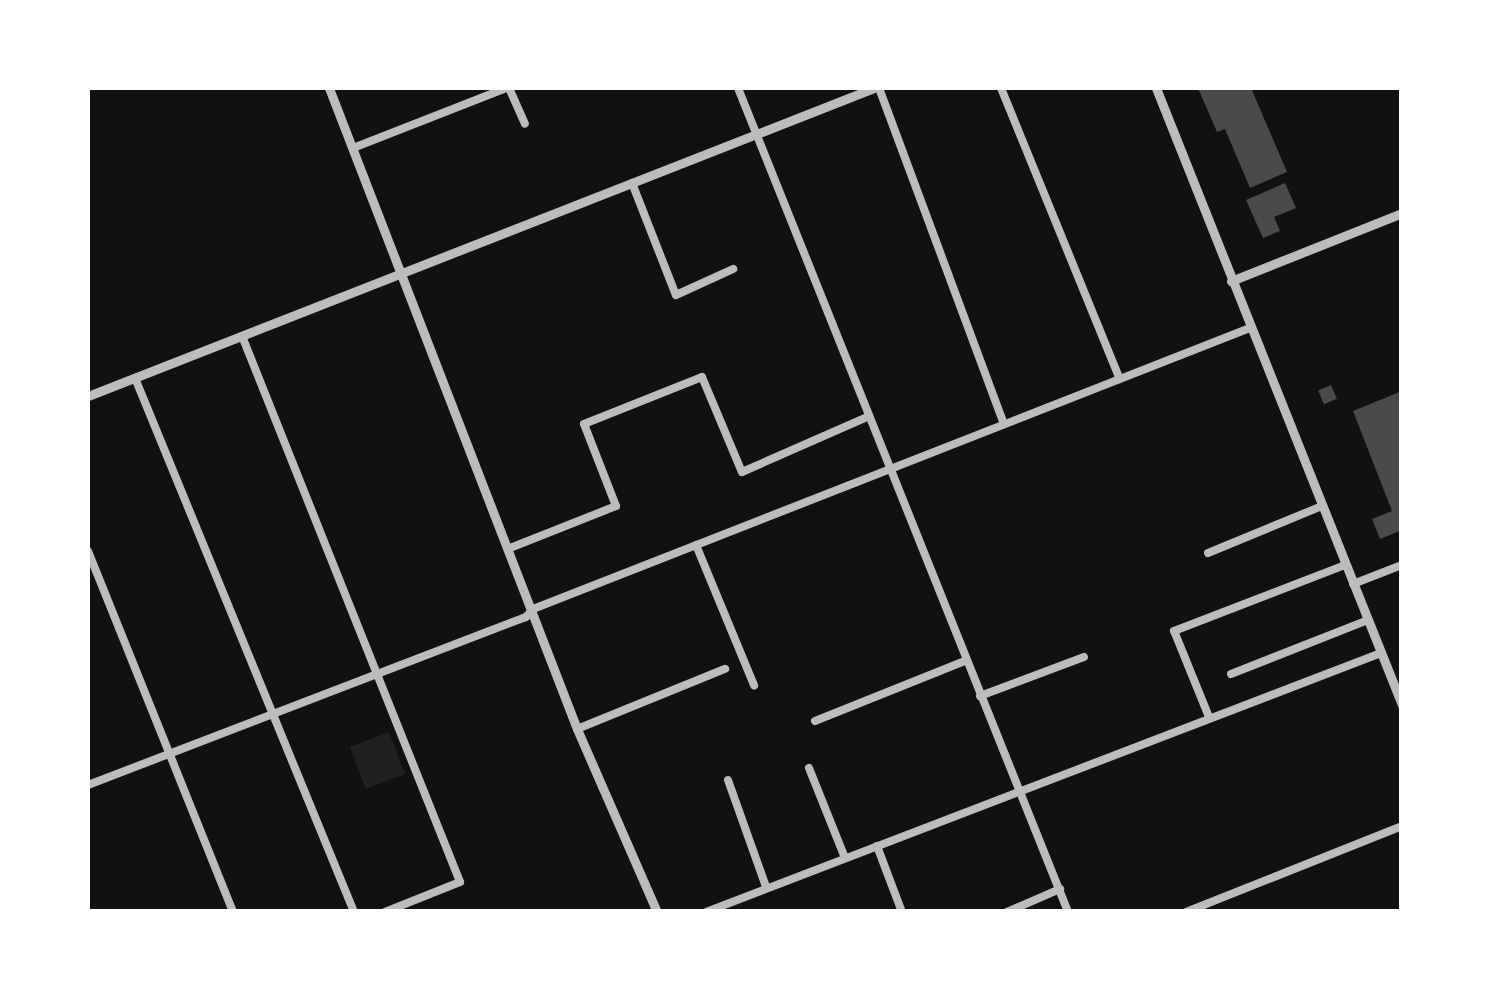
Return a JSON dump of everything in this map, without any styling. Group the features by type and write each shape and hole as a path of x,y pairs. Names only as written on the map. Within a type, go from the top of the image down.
{"street":[{"path":"329,88 577,729 656,912"},
{"path":"353,148 508,88 525,124"},
{"path":"738,88 1068,912"},
{"path":"88,396 753,132 876,88 1004,424"},
{"path":"1000,88 1120,378"},
{"path":"1156,88 1402,705"},
{"path":"632,183 676,295 733,269"},
{"path":"1231,281 1402,213"},
{"path":"88,785 526,618 533,610 1250,328"},
{"path":"242,336 460,882 385,912"},
{"path":"510,548 616,506 584,424 702,377 742,472 868,417"},
{"path":"135,378 354,912"},
{"path":"1208,553 1322,506"},
{"path":"696,545 754,685"},
{"path":"88,551 232,912"},
{"path":"1208,717 1174,631 1345,565"},
{"path":"1353,584 1402,565"},
{"path":"1231,674 1368,620"},
{"path":"706,912 1380,653"},
{"path":"980,696 1084,657"},
{"path":"815,722 965,661"},
{"path":"577,729 725,669"},
{"path":"809,768 845,858"},
{"path":"728,780 766,887"},
{"path":"1186,912 1402,826"},
{"path":"878,846 902,912"},
{"path":"1007,912 1060,889"}],"shaded area":[{"path":"389,732 405,774 366,789 350,747"}],"building":[{"path":"1198,88 1251,88 1287,172 1250,188 1225,129 1217,132"},
{"path":"1285,183 1296,208 1274,217 1280,231 1263,238 1246,200"},
{"path":"1331,385 1337,399 1324,404 1318,390"},
{"path":"1402,391 1402,530 1380,539 1372,519 1392,511 1353,411"}]}
